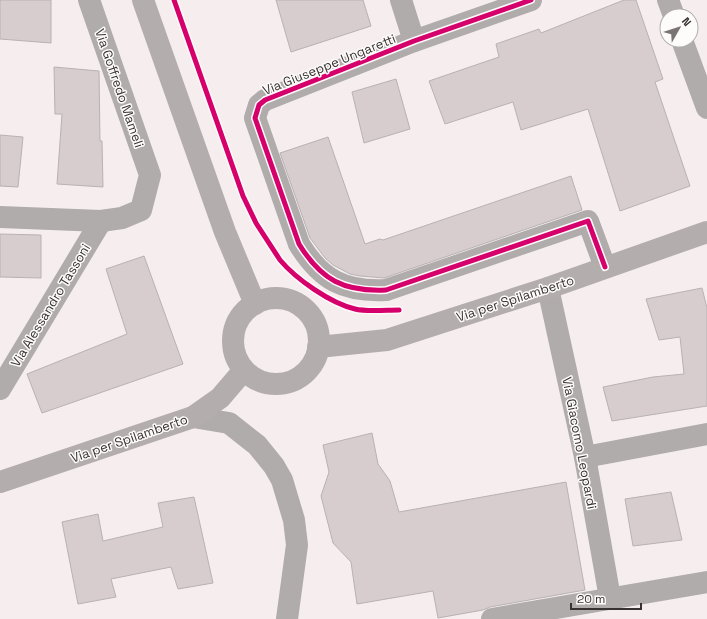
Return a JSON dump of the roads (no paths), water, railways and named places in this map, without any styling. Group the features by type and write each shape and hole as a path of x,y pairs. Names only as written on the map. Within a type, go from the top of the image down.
{"main road":[{"path":"142,0 224,232 255,304"},
{"name":"Via per Spilamberto","path":"318,348 387,340 548,288 707,232"},
{"path":"270,299 286,300 300,306 311,317 318,332 318,348 314,361 306,372 295,380 282,384 268,384 255,379 244,370 237,360 233,347 233,334 245,311 255,304 270,299"},
{"name":"Via per Spilamberto","path":"0,482 193,417 220,398 244,370"}],"street":[{"name":"Via Goffredo Mameli","path":"89,0 150,175 140,210 122,218 101,221"},
{"name":"Via Giuseppe Ungaretti","path":"401,0 414,41"},
{"name":"Via Giuseppe Ungaretti","path":"531,0 414,41 264,100 258,105 256,118 299,244 307,257 320,272 335,282 352,289 370,291 386,290 588,221 605,267"},
{"path":"685,48 707,108"},
{"path":"0,217 101,221"},
{"name":"Via Alessandro Tassoni","path":"0,389 101,221"},
{"name":"Via Giacomo Leopardi","path":"548,288 585,457 610,598"},
{"path":"193,417 229,424 256,445 274,466 282,480 294,520 297,545 287,619"},
{"path":"585,457 707,434"},
{"path":"492,619 544,615 610,598 707,582"}]}
